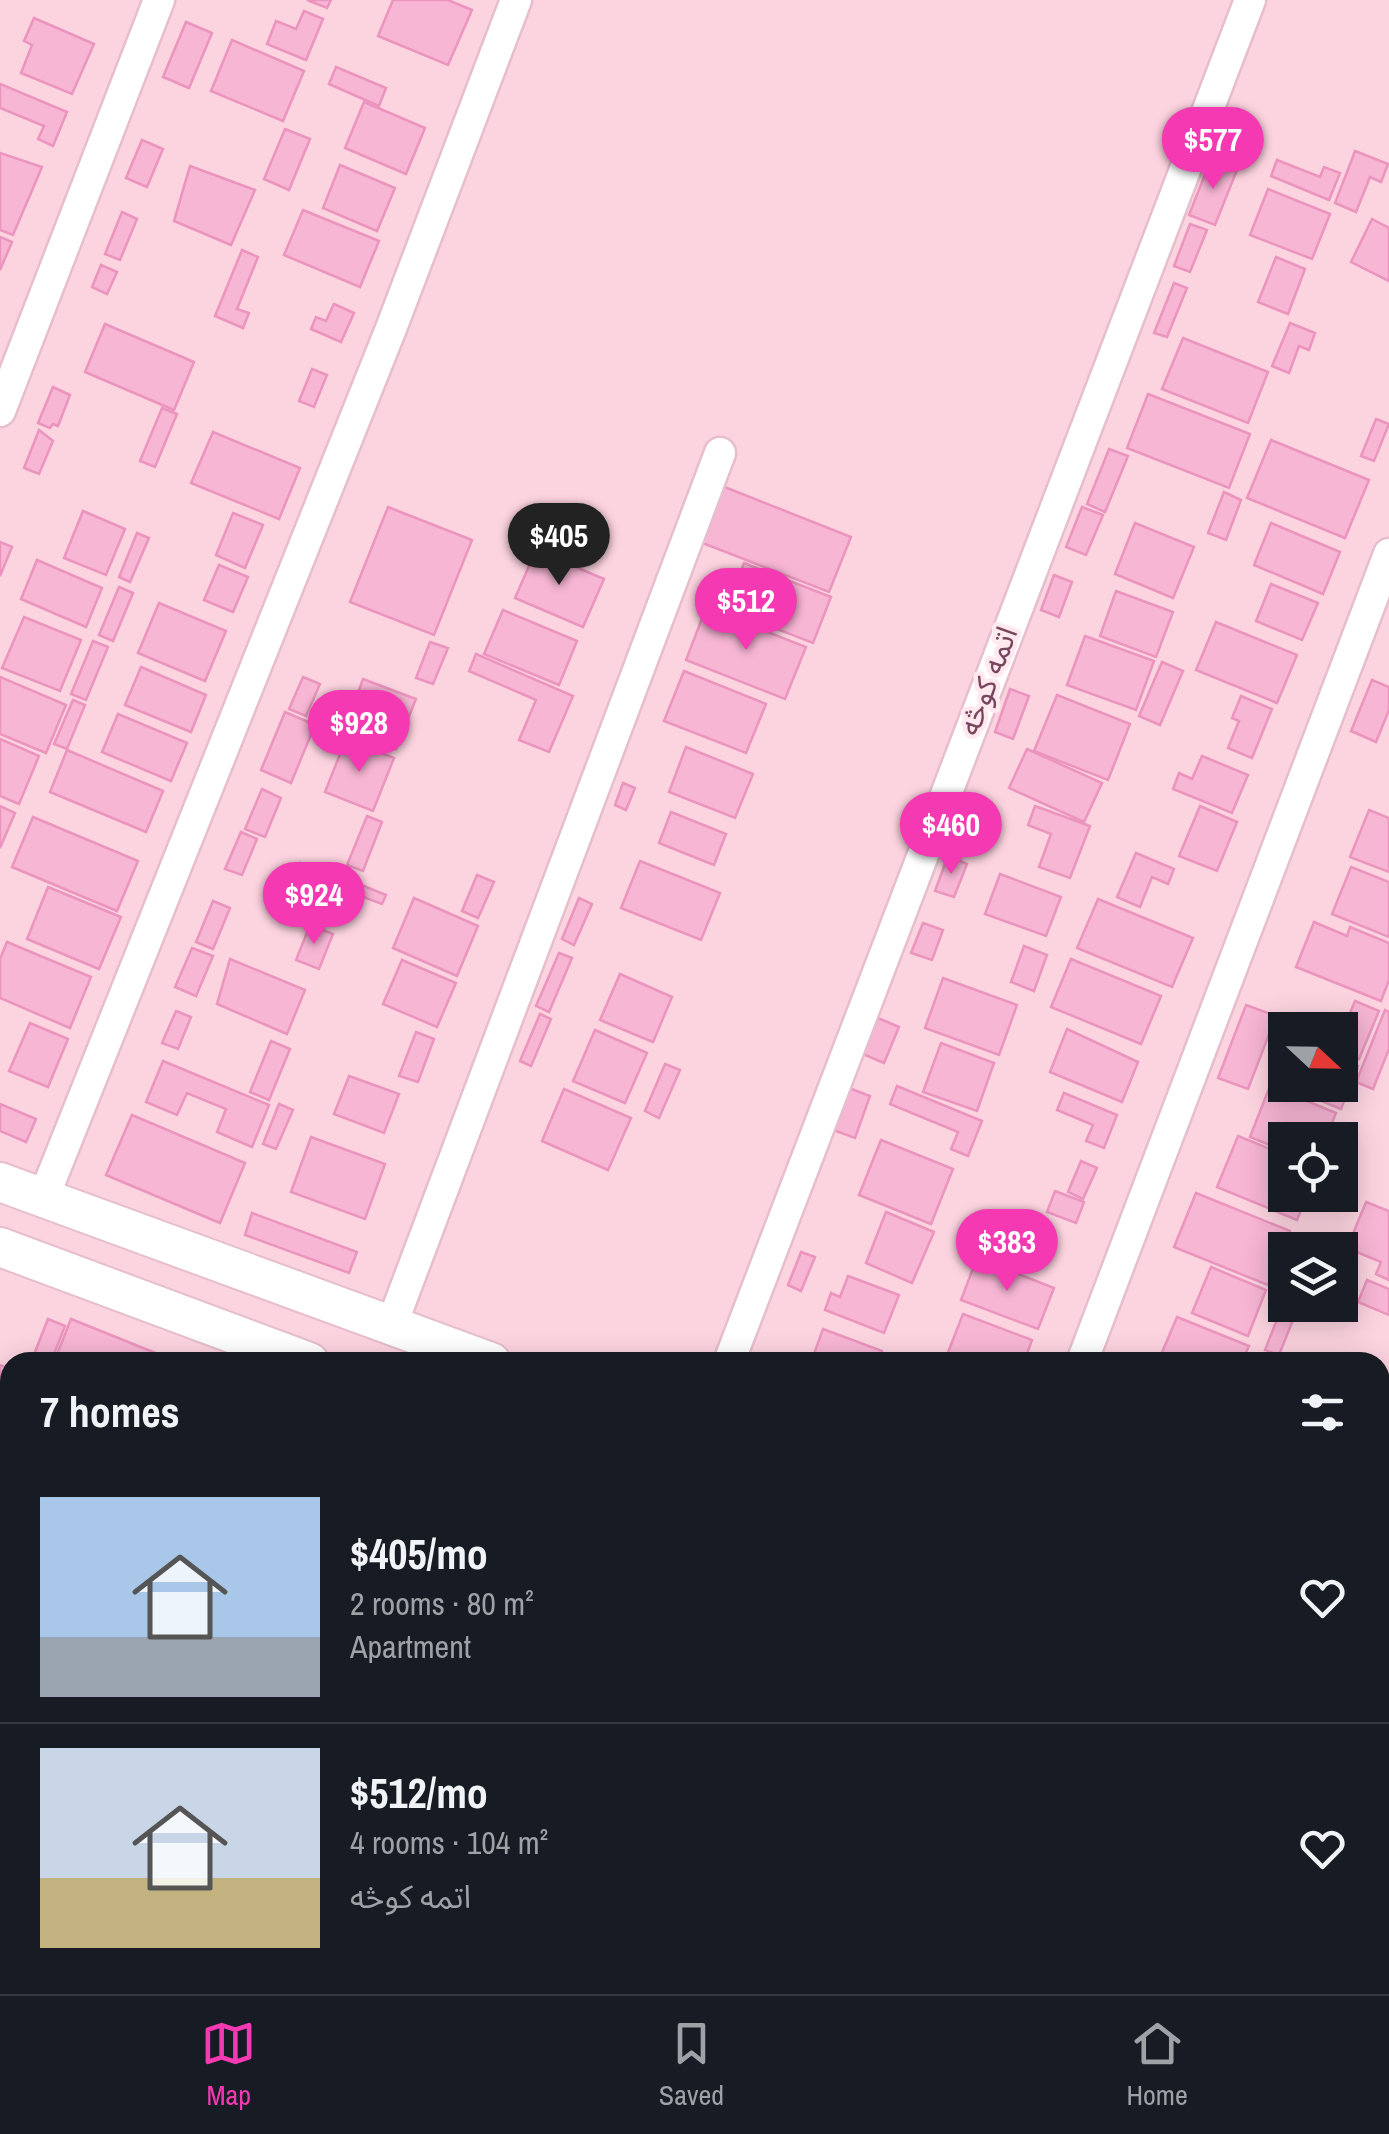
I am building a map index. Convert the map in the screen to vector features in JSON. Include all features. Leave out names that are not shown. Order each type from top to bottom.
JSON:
[{"type":"street","points":[[0,411],[159,0]]},
{"type":"street","points":[[43,1199],[392,326],[516,0]]},
{"type":"street","name":"اتمه کوڅه","points":[[733,1352],[1250,0]]},
{"type":"street","points":[[392,1324],[720,452]]},
{"type":"street","points":[[1086,1352],[1389,554]]},
{"type":"street","points":[[0,1182],[465,1352]]},
{"type":"street","points":[[0,1247],[270,1352]]},
{"type":"shaded area","points":[[0,0],[1389,0],[1389,1352],[0,1352]]},
{"type":"building","points":[[307,0],[331,0],[327,8]]},
{"type":"building","points":[[393,0],[448,0],[472,10],[448,65],[378,36]]},
{"type":"building","points":[[304,11],[323,19],[306,60],[267,44],[276,21],[296,29]]},
{"type":"building","points":[[34,18],[94,44],[72,94],[21,73],[32,45],[24,41]]},
{"type":"building","points":[[186,22],[212,33],[189,88],[163,77]]},
{"type":"building","points":[[232,40],[304,71],[283,121],[211,91]]},
{"type":"building","points":[[336,67],[386,88],[379,106],[329,84]]},
{"type":"building","points":[[0,84],[67,112],[53,146],[38,139],[44,126],[0,108]]},
{"type":"building","points":[[364,102],[425,128],[406,174],[345,148]]},
{"type":"building","points":[[285,129],[310,139],[289,190],[264,179]]},
{"type":"building","points":[[142,140],[163,149],[147,187],[126,178]]},
{"type":"building","points":[[1355,151],[1388,164],[1381,182],[1370,177],[1356,212],[1335,203]]},
{"type":"building","points":[[0,153],[42,167],[13,235],[0,230]]},
{"type":"building","points":[[1211,159],[1237,170],[1215,225],[1189,215]]},
{"type":"building","points":[[1277,160],[1320,177],[1324,167],[1340,173],[1329,200],[1271,176]]},
{"type":"building","points":[[340,165],[395,188],[377,231],[323,208]]},
{"type":"building","points":[[190,166],[255,190],[231,245],[174,221]]},
{"type":"building","points":[[1268,189],[1330,214],[1312,259],[1250,235]]},
{"type":"building","points":[[303,210],[379,241],[360,287],[284,255]]},
{"type":"building","points":[[122,212],[137,219],[120,260],[105,254]]},
{"type":"building","points":[[1372,219],[1389,228],[1389,281],[1351,262]]},
{"type":"building","points":[[1190,224],[1207,230],[1190,272],[1174,266]]},
{"type":"building","points":[[0,237],[12,242],[0,270]]},
{"type":"building","points":[[242,250],[258,257],[237,309],[249,313],[243,328],[215,316]]},
{"type":"building","points":[[1276,257],[1305,269],[1288,314],[1258,302]]},
{"type":"building","points":[[101,265],[117,272],[107,294],[92,287]]},
{"type":"building","points":[[1174,283],[1187,288],[1167,337],[1154,333]]},
{"type":"building","points":[[334,304],[354,313],[341,342],[311,329],[316,317],[326,321]]},
{"type":"building","points":[[1290,323],[1315,333],[1309,350],[1299,346],[1289,373],[1272,366]]},
{"type":"building","points":[[105,324],[194,362],[174,410],[85,372]]},
{"type":"building","points":[[1183,338],[1268,372],[1248,423],[1162,389]]},
{"type":"building","points":[[312,369],[327,375],[314,407],[299,401]]},
{"type":"building","points":[[53,387],[70,395],[58,426],[53,424],[50,428],[38,423]]},
{"type":"building","points":[[1148,394],[1250,434],[1229,488],[1127,448]]},
{"type":"building","points":[[162,408],[177,414],[155,467],[140,461]]},
{"type":"building","points":[[1376,419],[1389,424],[1374,461],[1361,456]]},
{"type":"building","points":[[39,430],[53,441],[39,474],[24,468]]},
{"type":"building","points":[[213,432],[300,468],[279,519],[191,483]]},
{"type":"building","points":[[1271,440],[1369,480],[1345,538],[1247,498]]},
{"type":"building","points":[[1109,449],[1128,456],[1105,512],[1087,504]]},
{"type":"building","points":[[722,486],[851,537],[829,592],[700,542]]},
{"type":"building","points":[[1224,492],[1241,500],[1226,540],[1208,533]]},
{"type":"building","points":[[388,507],[472,540],[434,635],[350,602]]},
{"type":"building","points":[[1082,507],[1103,515],[1086,555],[1066,547]]},
{"type":"building","points":[[83,511],[125,529],[106,575],[64,558]]},
{"type":"building","points":[[233,513],[263,525],[245,568],[216,555]]},
{"type":"building","points":[[1135,523],[1194,547],[1173,598],[1115,574]]},
{"type":"building","points":[[1271,523],[1340,552],[1323,594],[1254,565]]},
{"type":"building","points":[[137,533],[149,538],[130,582],[119,577]]},
{"type":"building","points":[[0,542],[12,547],[0,576]]},
{"type":"building","points":[[536,550],[604,579],[583,627],[515,598]]},
{"type":"building","points":[[37,560],[102,588],[86,627],[21,599]]},
{"type":"building","points":[[744,563],[831,597],[813,643],[726,609]]},
{"type":"building","points":[[219,565],[248,577],[233,612],[204,600]]},
{"type":"building","points":[[1054,575],[1072,582],[1059,617],[1041,610]]},
{"type":"building","points":[[1271,584],[1318,603],[1302,640],[1256,621]]},
{"type":"building","points":[[119,587],[133,593],[113,641],[99,635]]},
{"type":"building","points":[[1116,591],[1173,612],[1156,657],[1100,636]]},
{"type":"building","points":[[159,603],[226,631],[205,681],[138,653]]},
{"type":"building","points":[[706,608],[806,647],[785,699],[686,660]]},
{"type":"building","points":[[503,610],[577,641],[559,685],[484,654]]},
{"type":"building","points":[[24,617],[81,640],[60,691],[2,668]]},
{"type":"building","points":[[1216,622],[1297,655],[1277,703],[1196,670]]},
{"type":"building","points":[[1085,636],[1154,661],[1136,710],[1067,685]]},
{"type":"building","points":[[93,641],[108,647],[86,700],[71,694]]},
{"type":"building","points":[[430,642],[448,648],[433,684],[416,678]]},
{"type":"building","points":[[476,654],[573,696],[549,752],[519,740],[536,700],[469,671]]},
{"type":"building","points":[[1162,662],[1183,671],[1160,725],[1139,716]]},
{"type":"building","points":[[141,667],[206,695],[191,732],[125,705]]},
{"type":"building","points":[[684,671],[766,704],[746,753],[664,721]]},
{"type":"building","points":[[0,677],[66,705],[46,753],[0,734]]},
{"type":"building","points":[[303,677],[320,684],[306,716],[289,709]]},
{"type":"building","points":[[363,679],[416,699],[396,749],[344,729]]},
{"type":"building","points":[[1372,680],[1389,687],[1389,710],[1376,742],[1351,731]]},
{"type":"building","points":[[1010,689],[1029,696],[1013,739],[995,732]]},
{"type":"building","points":[[1057,695],[1130,724],[1108,780],[1034,751]]},
{"type":"building","points":[[1241,696],[1272,709],[1252,758],[1228,748],[1239,721],[1232,718]]},
{"type":"building","points":[[73,700],[85,705],[67,749],[54,744]]},
{"type":"building","points":[[285,712],[315,725],[291,783],[261,770]]},
{"type":"building","points":[[118,714],[187,743],[171,781],[102,752]]},
{"type":"building","points":[[0,739],[39,756],[19,804],[0,796]]},
{"type":"building","points":[[346,739],[394,758],[373,811],[325,792]]},
{"type":"building","points":[[686,747],[753,774],[735,818],[669,792]]},
{"type":"building","points":[[1027,749],[1102,783],[1084,822],[1009,788]]},
{"type":"building","points":[[67,750],[163,791],[146,832],[50,792]]},
{"type":"building","points":[[1202,756],[1248,775],[1232,813],[1173,789],[1179,773],[1192,779]]},
{"type":"building","points":[[623,783],[635,788],[626,810],[615,805]]},
{"type":"building","points":[[262,789],[281,798],[265,837],[245,829]]},
{"type":"building","points":[[0,806],[15,813],[0,848]]},
{"type":"building","points":[[1035,806],[1090,826],[1070,878],[1039,867],[1051,834],[1028,825]]},
{"type":"building","points":[[1200,806],[1237,822],[1217,871],[1179,856]]},
{"type":"building","points":[[1369,810],[1389,818],[1389,872],[1350,857]]},
{"type":"building","points":[[671,812],[726,834],[714,865],[659,843]]},
{"type":"building","points":[[367,816],[382,822],[363,871],[347,865]]},
{"type":"building","points":[[33,817],[138,861],[117,911],[12,867]]},
{"type":"building","points":[[241,832],[257,839],[242,875],[225,869]]},
{"type":"building","points":[[1136,853],[1174,869],[1168,884],[1152,877],[1140,907],[1117,897]]},
{"type":"building","points":[[948,856],[967,864],[954,897],[935,891]]},
{"type":"building","points":[[640,861],[720,893],[701,940],[621,908]]},
{"type":"building","points":[[300,863],[347,882],[330,924],[283,905]]},
{"type":"building","points":[[1351,867],[1389,882],[1389,937],[1332,914]]},
{"type":"building","points":[[1000,874],[1061,897],[1046,936],[985,914]]},
{"type":"building","points":[[477,875],[494,882],[478,918],[462,911]]},
{"type":"building","points":[[359,884],[386,895],[382,904],[355,894]]},
{"type":"building","points":[[48,887],[121,917],[99,969],[27,939]]},
{"type":"building","points":[[414,898],[478,926],[457,976],[393,948]]},
{"type":"building","points":[[579,898],[592,904],[574,945],[562,939]]},
{"type":"building","points":[[1098,899],[1193,938],[1172,987],[1077,948]]},
{"type":"building","points":[[213,901],[230,908],[213,949],[196,942]]},
{"type":"building","points":[[1314,922],[1347,936],[1350,927],[1389,943],[1389,980],[1381,1001],[1296,967]]},
{"type":"building","points":[[923,923],[943,930],[932,960],[911,953]]},
{"type":"building","points":[[310,925],[333,934],[319,969],[296,960]]},
{"type":"building","points":[[7,942],[91,977],[70,1028],[0,998],[0,959]]},
{"type":"building","points":[[1024,946],[1047,955],[1034,991],[1011,982]]},
{"type":"building","points":[[192,948],[213,956],[196,996],[175,987]]},
{"type":"building","points":[[559,953],[572,958],[549,1012],[536,1006]]},
{"type":"building","points":[[230,959],[305,990],[287,1034],[217,1004]]},
{"type":"building","points":[[1071,959],[1161,996],[1141,1044],[1051,1007]]},
{"type":"building","points":[[402,960],[456,983],[437,1027],[383,1004]]},
{"type":"building","points":[[620,974],[672,997],[653,1042],[600,1020]]},
{"type":"building","points":[[943,978],[1017,1005],[999,1055],[925,1028]]},
{"type":"building","points":[[1355,1001],[1379,1011],[1359,1059],[1358,1012],[1350,1012]]},
{"type":"building","points":[[1246,1005],[1268,1013],[1268,1037],[1248,1089],[1218,1078]]},
{"type":"building","points":[[1385,1010],[1389,1012],[1389,1049],[1373,1089],[1358,1083]]},
{"type":"building","points":[[176,1011],[191,1017],[178,1049],[162,1043]]},
{"type":"building","points":[[540,1014],[551,1019],[531,1066],[520,1061]]},
{"type":"building","points":[[878,1018],[899,1027],[884,1063],[863,1054]]},
{"type":"building","points":[[30,1023],[68,1039],[48,1087],[9,1071]]},
{"type":"building","points":[[1067,1029],[1138,1062],[1122,1102],[1050,1072]]},
{"type":"building","points":[[595,1030],[647,1053],[625,1103],[573,1081]]},
{"type":"building","points":[[416,1032],[434,1039],[418,1082],[399,1076]]},
{"type":"building","points":[[271,1041],[290,1049],[269,1100],[250,1092]]},
{"type":"building","points":[[941,1043],[994,1063],[977,1111],[923,1092]]},
{"type":"building","points":[[163,1061],[269,1105],[252,1147],[217,1132],[226,1109],[187,1093],[177,1115],[146,1102]]},
{"type":"building","points":[[665,1064],[680,1070],[659,1118],[645,1111]]},
{"type":"building","points":[[349,1076],[399,1094],[384,1133],[334,1114]]},
{"type":"building","points":[[897,1086],[982,1121],[968,1156],[951,1149],[958,1132],[890,1104]]},
{"type":"building","points":[[849,1088],[870,1096],[855,1138],[833,1130]]},
{"type":"building","points":[[564,1089],[631,1118],[608,1170],[542,1141]]},
{"type":"building","points":[[1268,1091],[1268,1102],[1309,1102],[1336,1113],[1332,1122],[1268,1122],[1268,1144],[1250,1137]]},
{"type":"building","points":[[1064,1093],[1117,1115],[1104,1148],[1086,1141],[1093,1125],[1057,1110]]},
{"type":"building","points":[[1324,1102],[1344,1102],[1341,1109]]},
{"type":"building","points":[[0,1104],[36,1119],[26,1142],[0,1131]]},
{"type":"building","points":[[279,1104],[293,1110],[276,1149],[263,1144]]},
{"type":"building","points":[[132,1115],[245,1163],[220,1223],[106,1175]]},
{"type":"building","points":[[1238,1136],[1268,1148],[1268,1208],[1217,1187]]},
{"type":"building","points":[[311,1137],[385,1164],[365,1219],[291,1192]]},
{"type":"building","points":[[881,1140],[953,1169],[931,1224],[859,1195]]},
{"type":"building","points":[[1081,1161],[1097,1168],[1083,1199],[1068,1192]]},
{"type":"building","points":[[1055,1191],[1084,1202],[1076,1223],[1047,1212]]},
{"type":"building","points":[[1196,1193],[1290,1231],[1268,1232],[1268,1285],[1174,1247]]},
{"type":"building","points":[[1366,1202],[1389,1211],[1389,1280],[1376,1274],[1381,1262],[1358,1253],[1358,1232],[1354,1232]]},
{"type":"building","points":[[886,1212],[934,1232],[912,1283],[866,1263]]},
{"type":"building","points":[[1278,1212],[1300,1212],[1297,1220]]},
{"type":"building","points":[[252,1213],[357,1252],[349,1273],[245,1235]]},
{"type":"building","points":[[801,1252],[815,1257],[801,1291],[788,1285]]},
{"type":"building","points":[[977,1258],[1054,1288],[1038,1329],[961,1300]]},
{"type":"building","points":[[1211,1267],[1266,1290],[1248,1336],[1192,1313]]},
{"type":"building","points":[[848,1276],[899,1295],[884,1333],[825,1310],[831,1293],[840,1297]]},
{"type":"building","points":[[1367,1280],[1389,1289],[1389,1315],[1358,1302]]},
{"type":"building","points":[[963,1314],[1032,1340],[1028,1352],[948,1352]]},
{"type":"building","points":[[1177,1317],[1249,1346],[1246,1352],[1162,1352]]},
{"type":"building","points":[[48,1319],[65,1326],[55,1352],[35,1352]]},
{"type":"building","points":[[71,1319],[153,1352],[58,1352]]},
{"type":"building","points":[[1276,1322],[1292,1322],[1280,1352],[1265,1350]]},
{"type":"building","points":[[823,1329],[882,1351],[882,1352],[815,1352]]}]
